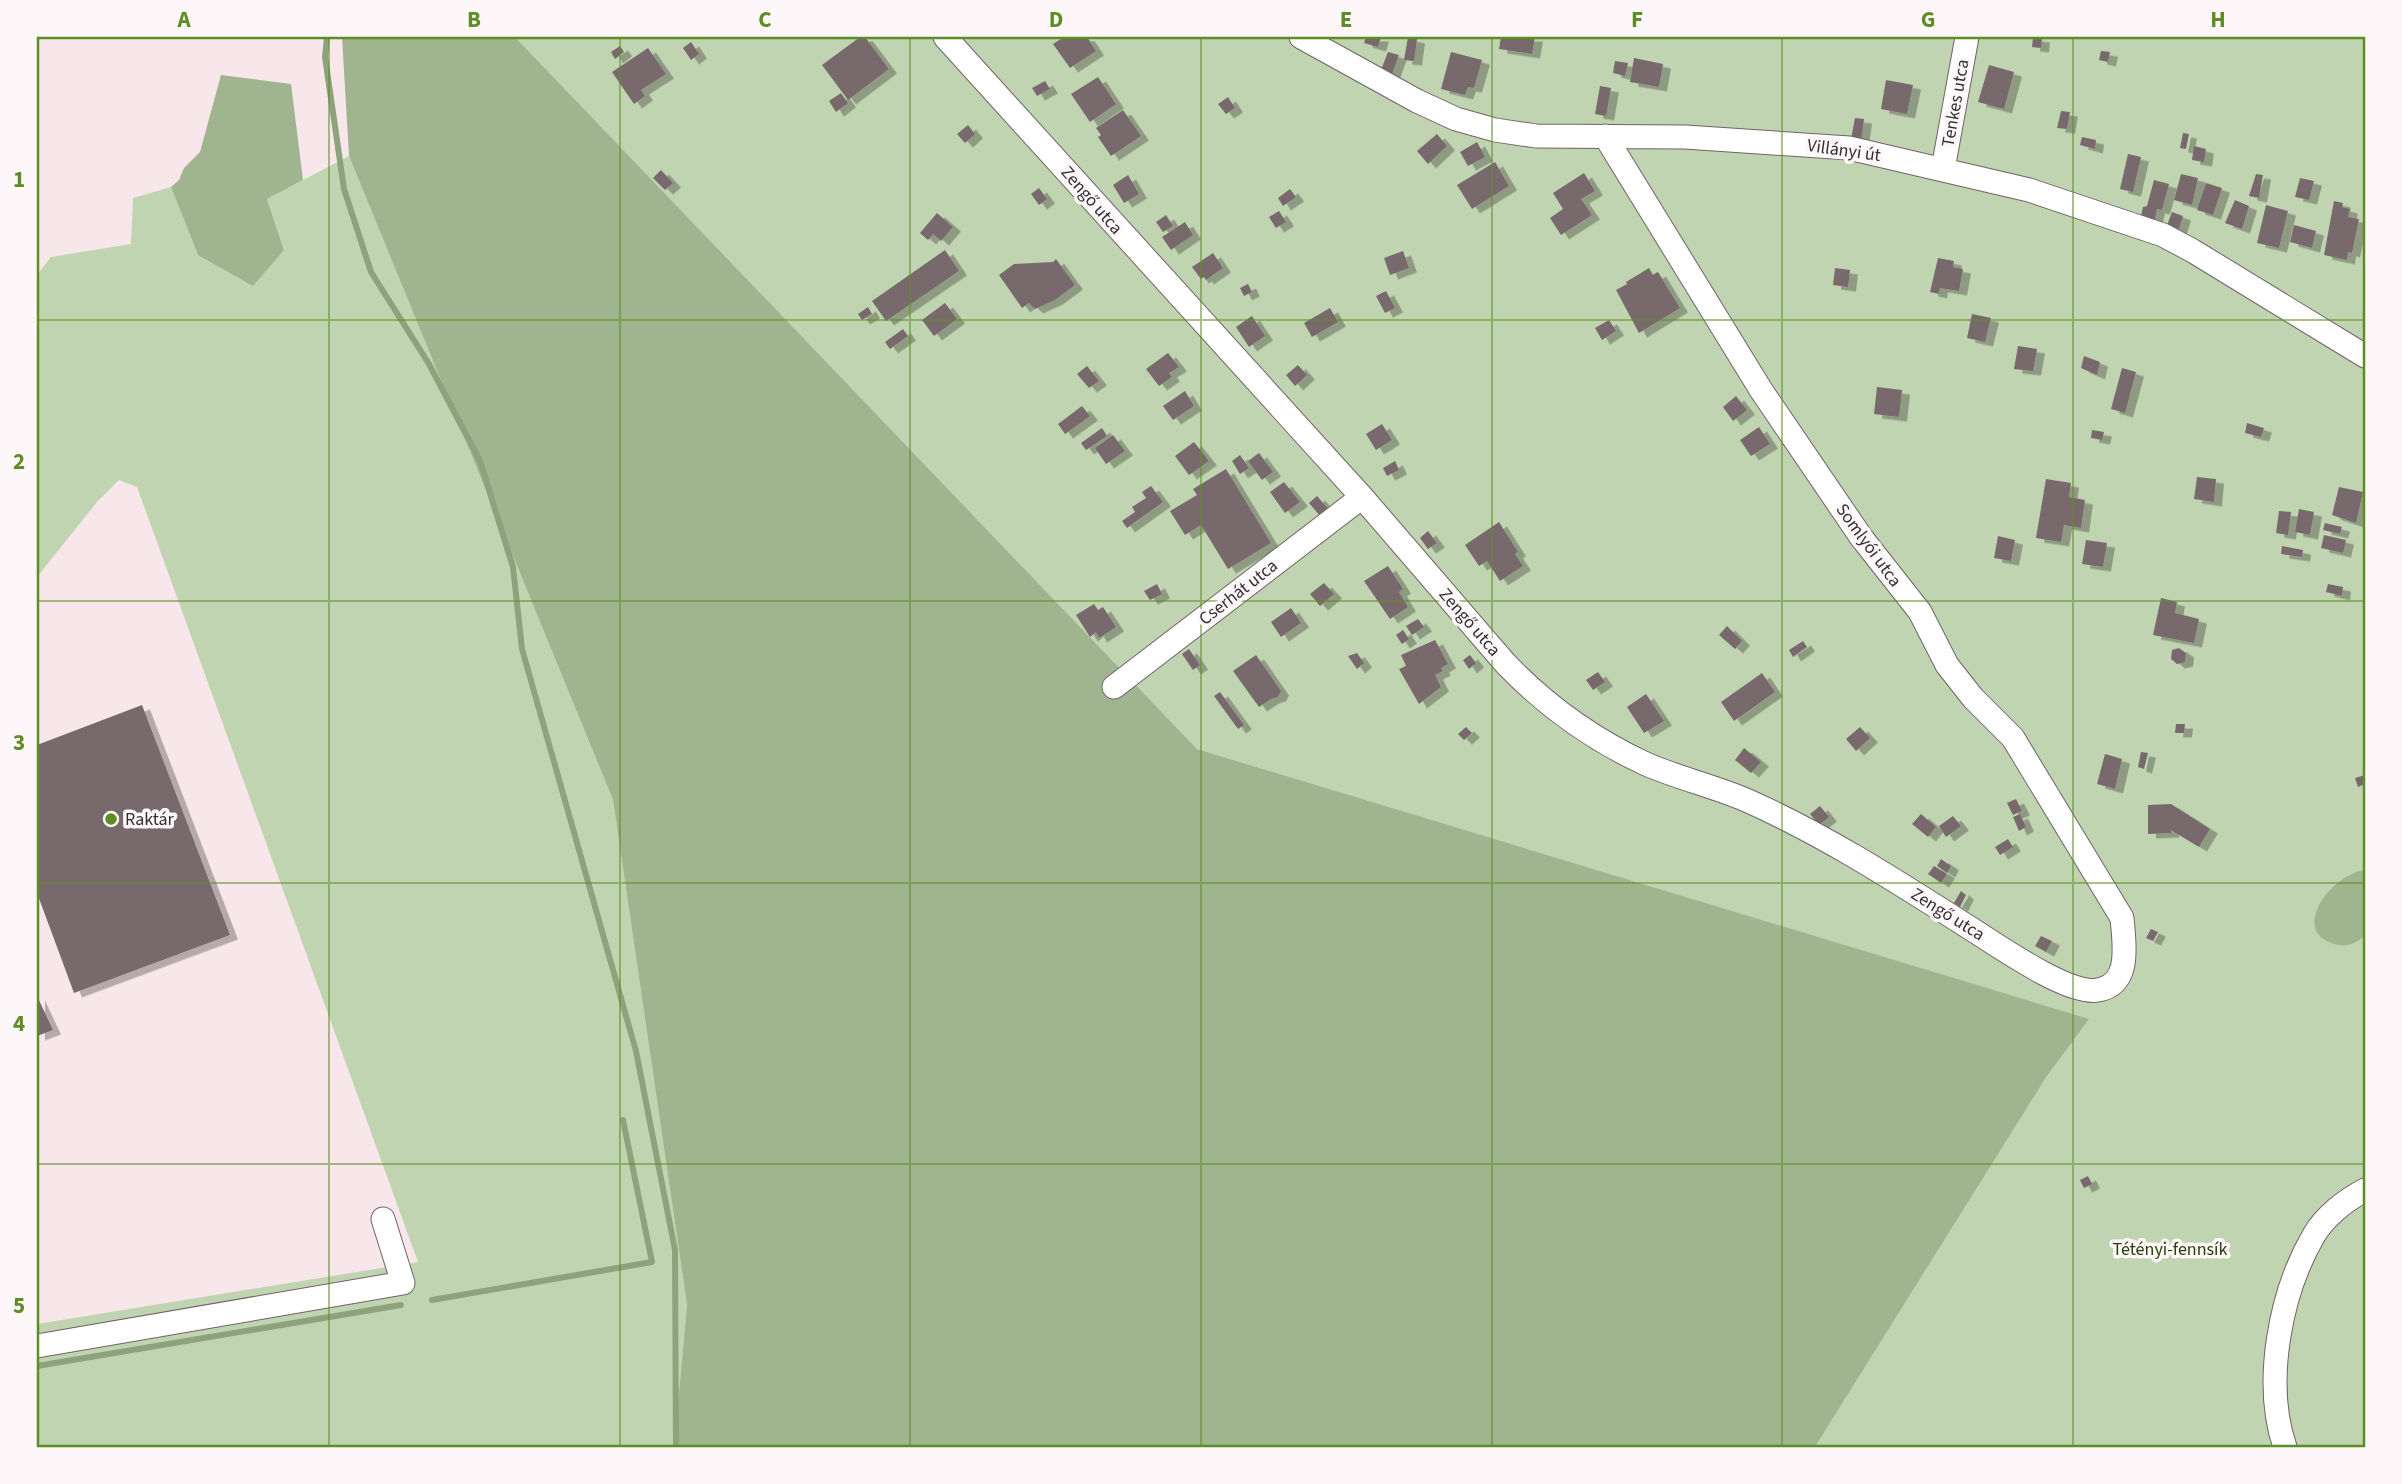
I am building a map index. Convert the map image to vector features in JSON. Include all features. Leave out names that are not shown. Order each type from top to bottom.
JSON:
[{"type":"street","name":"Zengő utca","points":[[945,37],[1362,497],[1530,689],[1565,718],[1591,735],[1647,764],[1744,800],[1787,820],[1934,905],[2031,967],[2075,987],[2097,990],[2111,985],[2123,969],[2125,953]]},
{"type":"street","name":"Villányi út","points":[[1301,37],[1417,102],[1477,126],[1536,136],[1685,137],[1849,148],[2029,190],[2162,235],[2365,356]]},
{"type":"street","name":"Tenkes utca","points":[[1943,169],[1967,37]]},
{"type":"street","name":"Somlyói utca","points":[[1605,135],[1722,329],[1861,537],[1920,612],[1947,665],[1973,698],[2012,738],[2122,918],[2125,953]]},
{"type":"street","name":"Cserhát utca","points":[[1114,687],[1362,497]]},
{"type":"street","points":[[2285,1447],[2275,1398],[2277,1341],[2292,1283],[2314,1234],[2344,1202],[2365,1189]]},
{"type":"street","points":[[37,1346],[403,1283],[383,1219]]},
{"type":"green space","points":[[342,37],[515,37],[1197,749],[2089,1019],[2047,1076],[1815,1447],[674,1447],[687,1305],[613,800],[349,156]]},
{"type":"green space","name":"Tétényi-fennsík","points":[[515,37],[2365,37],[2365,1447],[1815,1447],[2047,1076],[2088,1019],[1197,749]]},
{"type":"green space","points":[[221,75],[291,84],[303,180],[267,199],[284,250],[253,286],[198,255],[171,187],[179,180],[184,168],[200,152]]},
{"type":"green space","points":[[349,156],[613,800],[687,1305],[674,1447],[37,1447],[37,1324],[418,1262],[137,487],[119,480],[97,502],[37,577],[37,275],[51,257],[131,244],[133,198],[171,187],[198,255],[284,250],[267,199]]},
{"type":"green space","points":[[2365,870],[2365,936],[2346,945],[2329,942],[2320,936],[2315,927],[2318,908],[2338,883],[2347,876]]},
{"type":"building","points":[[860,37],[865,37],[889,69],[848,100],[822,65]]},
{"type":"building","points":[[1064,37],[1087,37],[1096,51],[1070,68],[1053,44]]},
{"type":"building","points":[[1366,37],[1381,37],[1378,47],[1364,43]]},
{"type":"building","points":[[1408,37],[1417,39],[1414,61],[1404,60]]},
{"type":"building","points":[[1501,37],[1535,37],[1532,54],[1499,49]]},
{"type":"building","points":[[2033,37],[2042,38],[2041,48],[2032,47]]},
{"type":"building","points":[[691,42],[699,54],[691,60],[683,48]]},
{"type":"building","points":[[620,46],[624,52],[615,59],[611,52]]},
{"type":"building","points":[[648,48],[666,74],[641,90],[645,96],[634,104],[612,72]]},
{"type":"building","points":[[2101,51],[2110,52],[2108,62],[2099,60]]},
{"type":"building","points":[[1388,52],[1399,55],[1392,74],[1381,70]]},
{"type":"building","points":[[1451,52],[1482,60],[1474,88],[1468,87],[1465,95],[1441,89]]},
{"type":"building","points":[[1634,58],[1663,64],[1659,87],[1630,82]]},
{"type":"building","points":[[1615,61],[1628,63],[1625,76],[1613,73]]},
{"type":"building","points":[[1989,65],[2014,72],[2004,109],[1978,102]]},
{"type":"building","points":[[1098,77],[1116,104],[1090,122],[1071,94]]},
{"type":"building","points":[[1886,80],[1913,85],[1907,114],[1881,109]]},
{"type":"building","points":[[1045,81],[1050,89],[1037,96],[1032,88]]},
{"type":"building","points":[[1600,86],[1611,88],[1606,116],[1595,114]]},
{"type":"building","points":[[841,93],[848,103],[836,112],[829,101]]},
{"type":"building","points":[[1228,97],[1235,108],[1226,114],[1218,104]]},
{"type":"building","points":[[1123,110],[1141,136],[1111,156],[1098,137],[1101,135],[1096,128]]},
{"type":"building","points":[[2061,111],[2070,112],[2067,129],[2057,128]]},
{"type":"building","points":[[1855,118],[1864,119],[1861,141],[1851,139]]},
{"type":"building","points":[[968,125],[975,134],[965,143],[957,134]]},
{"type":"building","points":[[2183,133],[2189,134],[2186,149],[2180,148]]},
{"type":"building","points":[[1437,134],[1447,146],[1428,164],[1417,151]]},
{"type":"building","points":[[2082,137],[2096,140],[2095,149],[2080,145]]},
{"type":"building","points":[[1477,142],[1485,157],[1468,166],[1460,152]]},
{"type":"building","points":[[2194,146],[2206,149],[2204,162],[2192,160]]},
{"type":"building","points":[[2128,154],[2141,157],[2133,192],[2120,189]]},
{"type":"building","points":[[1495,162],[1509,186],[1472,209],[1457,185]]},
{"type":"building","points":[[661,170],[673,183],[665,190],[653,178]]},
{"type":"building","points":[[1584,173],[1595,191],[1581,199],[1592,215],[1561,235],[1550,218],[1563,209],[1553,193]]},
{"type":"building","points":[[2181,174],[2198,178],[2192,205],[2174,200]]},
{"type":"building","points":[[2256,174],[2263,175],[2259,198],[2249,196]]},
{"type":"building","points":[[1128,175],[1139,194],[1124,203],[1113,185]]},
{"type":"building","points":[[2300,178],[2314,181],[2309,200],[2295,197]]},
{"type":"building","points":[[2154,180],[2169,184],[2162,210],[2157,209],[2154,223],[2140,220]]},
{"type":"building","points":[[2206,183],[2222,188],[2213,215],[2197,210]]},
{"type":"building","points":[[1039,188],[1047,199],[1039,205],[1031,194]]},
{"type":"building","points":[[1290,189],[1296,197],[1283,206],[1278,198]]},
{"type":"building","points":[[2235,200],[2249,206],[2242,229],[2225,223]]},
{"type":"building","points":[[2334,201],[2343,203],[2342,207],[2350,209],[2348,217],[2359,219],[2352,253],[2348,252],[2347,260],[2324,255]]},
{"type":"building","points":[[2266,205],[2288,211],[2279,248],[2257,243]]},
{"type":"building","points":[[1279,211],[1286,222],[1276,228],[1269,217]]},
{"type":"building","points":[[2172,212],[2183,216],[2178,232],[2166,228]]},
{"type":"building","points":[[937,213],[953,227],[941,241],[933,234],[928,240],[920,233]]},
{"type":"building","points":[[1166,215],[1173,226],[1163,232],[1156,222]]},
{"type":"building","points":[[1185,222],[1193,235],[1171,250],[1162,237]]},
{"type":"building","points":[[2294,225],[2316,231],[2312,248],[2290,242]]},
{"type":"building","points":[[945,250],[959,271],[886,321],[872,301]]},
{"type":"building","points":[[1403,251],[1409,268],[1390,275],[1384,258]]},
{"type":"building","points":[[1213,253],[1223,268],[1206,280],[1204,277],[1201,279],[1192,267]]},
{"type":"building","points":[[1938,258],[1954,261],[1953,267],[1963,269],[1959,291],[1940,288],[1939,294],[1930,292]]},
{"type":"building","points":[[1056,259],[1075,285],[1055,300],[1035,309],[1029,303],[1022,308],[999,275],[1014,264],[1053,262]]},
{"type":"building","points":[[1649,268],[1653,275],[1658,272],[1680,308],[1639,333],[1616,290]]},
{"type":"building","points":[[1835,268],[1850,270],[1848,287],[1833,285]]},
{"type":"building","points":[[1248,284],[1252,292],[1244,296],[1240,288]]},
{"type":"building","points":[[1386,291],[1395,308],[1385,313],[1376,296]]},
{"type":"building","points":[[945,303],[957,319],[934,336],[922,320]]},
{"type":"building","points":[[868,307],[872,314],[862,320],[858,314]]},
{"type":"building","points":[[1330,308],[1338,322],[1312,337],[1304,323]]},
{"type":"building","points":[[1972,314],[1991,318],[1985,342],[1967,338]]},
{"type":"building","points":[[1252,316],[1265,336],[1249,347],[1236,327]]},
{"type":"building","points":[[1609,320],[1616,331],[1602,340],[1595,328]]},
{"type":"building","points":[[903,329],[908,336],[890,349],[885,342]]},
{"type":"building","points":[[2018,346],[2037,349],[2033,371],[2014,369]]},
{"type":"building","points":[[1168,353],[1179,367],[1169,373],[1172,377],[1159,386],[1146,369]]},
{"type":"building","points":[[2084,356],[2100,362],[2097,375],[2081,368]]},
{"type":"building","points":[[1298,365],[1307,375],[1295,386],[1286,375]]},
{"type":"building","points":[[1087,366],[1099,381],[1089,388],[1077,374]]},
{"type":"building","points":[[2122,368],[2136,372],[2125,413],[2111,409]]},
{"type":"building","points":[[1877,387],[1902,390],[1899,417],[1874,414]]},
{"type":"building","points":[[1185,391],[1194,406],[1173,420],[1163,406]]},
{"type":"building","points":[[1736,396],[1747,410],[1733,421],[1723,407]]},
{"type":"building","points":[[1082,406],[1090,416],[1065,434],[1058,424]]},
{"type":"building","points":[[2247,423],[2264,428],[2261,437],[2245,433]]},
{"type":"building","points":[[1382,424],[1392,440],[1376,450],[1366,434]]},
{"type":"building","points":[[1759,427],[1770,444],[1751,456],[1740,440]]},
{"type":"building","points":[[1102,428],[1107,436],[1086,450],[1081,443]]},
{"type":"building","points":[[2092,430],[2104,432],[2102,440],[2091,438]]},
{"type":"building","points":[[1113,435],[1125,451],[1106,464],[1095,448]]},
{"type":"building","points":[[1194,442],[1209,461],[1189,475],[1175,456]]},
{"type":"building","points":[[1259,453],[1273,472],[1262,480],[1248,461]]},
{"type":"building","points":[[1240,455],[1249,468],[1240,474],[1232,461]]},
{"type":"building","points":[[1395,461],[1399,470],[1387,476],[1383,468]]},
{"type":"building","points":[[1226,469],[1271,543],[1228,569],[1201,525],[1185,535],[1170,511],[1197,495],[1193,489]]},
{"type":"building","points":[[2197,477],[2216,479],[2214,502],[2194,499]]},
{"type":"building","points":[[2046,479],[2071,483],[2069,497],[2085,500],[2081,528],[2064,525],[2061,542],[2036,538]]},
{"type":"building","points":[[1284,482],[1300,502],[1285,513],[1270,492]]},
{"type":"building","points":[[1151,486],[1163,502],[1127,528],[1122,521],[1135,512],[1132,507],[1146,498],[1142,492]]},
{"type":"building","points":[[2339,487],[2363,492],[2356,523],[2332,515]]},
{"type":"building","points":[[1317,496],[1329,510],[1321,517],[1309,503]]},
{"type":"building","points":[[2299,509],[2314,512],[2310,535],[2295,532]]},
{"type":"building","points":[[2279,511],[2291,512],[2288,535],[2276,533]]},
{"type":"building","points":[[1499,522],[1518,552],[1515,554],[1523,566],[1500,581],[1487,561],[1479,566],[1465,545]]},
{"type":"building","points":[[2325,523],[2342,527],[2340,534],[2323,530]]},
{"type":"building","points":[[1428,531],[1437,543],[1428,549],[1420,538]]},
{"type":"building","points":[[2324,535],[2346,540],[2343,553],[2321,548]]},
{"type":"building","points":[[1998,536],[2015,540],[2011,561],[1994,558]]},
{"type":"building","points":[[2086,540],[2107,543],[2103,567],[2082,564]]},
{"type":"building","points":[[2282,546],[2303,550],[2302,557],[2281,554]]},
{"type":"building","points":[[1388,566],[1403,589],[1399,592],[1408,607],[1390,619],[1364,581]]},
{"type":"building","points":[[1324,583],[1334,594],[1320,606],[1310,594]]},
{"type":"building","points":[[1157,584],[1162,594],[1150,600],[1144,591]]},
{"type":"building","points":[[2328,584],[2343,587],[2342,596],[2326,592]]},
{"type":"building","points":[[2161,598],[2177,602],[2175,613],[2199,619],[2194,643],[2153,635]]},
{"type":"building","points":[[1094,604],[1098,610],[1103,607],[1116,627],[1099,638],[1096,632],[1090,637],[1076,615]]},
{"type":"building","points":[[1291,608],[1301,623],[1281,637],[1271,622]]},
{"type":"building","points":[[1418,619],[1424,627],[1412,635],[1406,626]]},
{"type":"building","points":[[1727,626],[1742,641],[1735,649],[1719,635]]},
{"type":"building","points":[[1403,630],[1409,639],[1402,644],[1396,635]]},
{"type":"building","points":[[1435,640],[1448,664],[1441,668],[1443,671],[1435,675],[1441,687],[1419,704],[1399,669],[1406,666],[1401,655]]},
{"type":"building","points":[[1803,641],[1807,647],[1793,657],[1789,650]]},
{"type":"building","points":[[2179,648],[2186,653],[2185,662],[2177,664],[2171,659],[2172,650]]},
{"type":"building","points":[[1189,649],[1200,665],[1193,670],[1182,654]]},
{"type":"building","points":[[1357,653],[1364,663],[1357,669],[1348,656]]},
{"type":"building","points":[[1256,655],[1281,691],[1278,697],[1259,707],[1233,671]]},
{"type":"building","points":[[1470,655],[1476,663],[1469,669],[1463,660]]},
{"type":"building","points":[[1598,672],[1605,682],[1593,690],[1586,680]]},
{"type":"building","points":[[1762,673],[1775,692],[1734,721],[1721,702]]},
{"type":"building","points":[[1220,692],[1244,725],[1238,729],[1214,696]]},
{"type":"building","points":[[1646,694],[1664,721],[1644,733],[1627,707]]},
{"type":"building","name":"Raktár","points":[[142,705],[230,935],[74,993],[37,893],[37,745]]},
{"type":"building","points":[[2176,724],[2185,724],[2184,733],[2175,733]]},
{"type":"building","points":[[1466,727],[1472,733],[1464,740],[1458,734]]},
{"type":"building","points":[[1860,727],[1870,738],[1856,751],[1846,739]]},
{"type":"building","points":[[1744,748],[1761,762],[1751,773],[1735,760]]},
{"type":"building","points":[[2141,752],[2148,753],[2144,769],[2138,767]]},
{"type":"building","points":[[2105,754],[2122,759],[2115,789],[2097,784]]},
{"type":"building","points":[[2365,775],[2365,784],[2358,787],[2355,778]]},
{"type":"building","points":[[2016,799],[2022,811],[2013,815],[2007,803]]},
{"type":"building","points":[[2171,804],[2210,829],[2199,847],[2171,830],[2171,833],[2148,834],[2148,805]]},
{"type":"building","points":[[1820,806],[1829,817],[1819,825],[1810,814]]},
{"type":"building","points":[[1921,814],[1936,827],[1928,837],[1912,824]]},
{"type":"building","points":[[2020,814],[2026,827],[2019,831],[2013,817]]},
{"type":"building","points":[[1953,816],[1961,826],[1946,837],[1939,826]]},
{"type":"building","points":[[2008,839],[2013,847],[2000,855],[1995,847]]},
{"type":"building","points":[[1941,859],[1951,866],[1947,873],[1937,866]]},
{"type":"building","points":[[1934,866],[1947,874],[1941,883],[1928,874]]},
{"type":"building","points":[[1961,891],[1966,895],[1960,907],[1954,903]]},
{"type":"building","points":[[2151,929],[2158,932],[2153,941],[2146,938]]},
{"type":"building","points":[[2041,936],[2052,941],[2046,952],[2035,946]]},
{"type":"building","points":[[37,996],[53,1030],[37,1036]]},
{"type":"building","points":[[2088,1176],[2092,1184],[2084,1188],[2080,1180]]},
{"type":"waterway","points":[[327,37],[325,57],[344,189],[371,272],[429,364],[480,461],[513,567],[522,649],[636,1051],[675,1250],[676,1447]]},
{"type":"waterway","points":[[432,1300],[652,1262],[623,1120]]},
{"type":"waterway","points":[[37,1366],[401,1305]]},
{"type":"place","name":"Raktár","points":[[111,819]]}]
